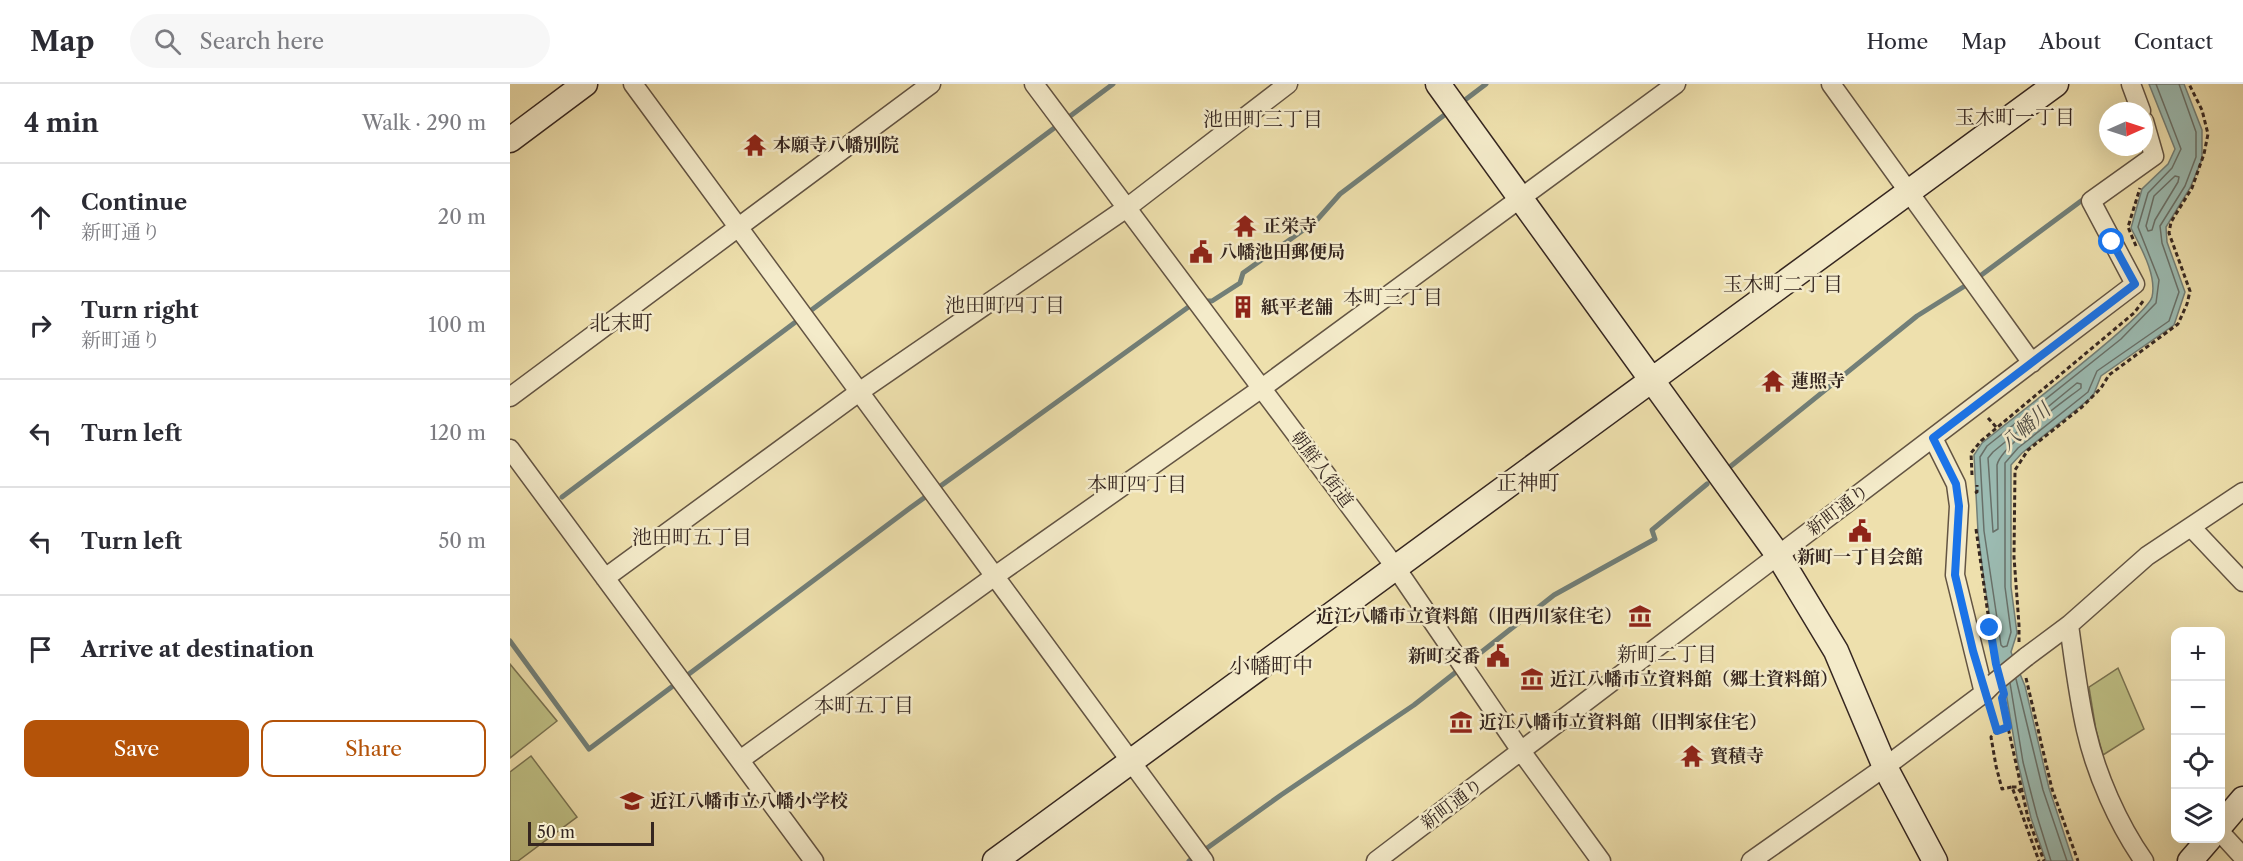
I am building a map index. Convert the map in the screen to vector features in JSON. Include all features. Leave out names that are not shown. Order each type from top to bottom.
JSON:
[{"type":"street","points":[[510,140],[585,84]]},
{"type":"street","points":[[633,84],[1204,861]]},
{"type":"street","points":[[510,397],[931,84]]},
{"type":"street","name":"朝鮮人街道","points":[[1034,84],[1396,568],[1521,751],[1601,861]]},
{"type":"street","points":[[605,578],[860,393],[1128,207],[1288,84]]},
{"type":"street","points":[[1438,84],[1778,555],[1836,651],[1885,767],[1935,861]]},
{"type":"street","points":[[740,760],[995,576],[1262,388],[1676,84]]},
{"type":"street","points":[[1831,84],[2032,363]]},
{"type":"street","points":[[994,861],[2056,84]]},
{"type":"street","points":[[2132,84],[2138,102]]},
{"type":"street","name":"新町通り","points":[[1376,861],[2135,284],[2091,201],[2154,156],[2153,152]]},
{"type":"street","points":[[1933,438],[1956,484],[1959,506],[1955,575],[1994,684]]},
{"type":"street","points":[[510,449],[814,861]]},
{"type":"street","points":[[1751,861],[1885,767],[1994,684],[2023,658],[2069,625],[2147,556],[2243,492]]},
{"type":"street","points":[[2191,527],[2243,582]]},
{"type":"street","points":[[2069,625],[2086,732],[2106,789],[2130,841],[2144,861]]},
{"type":"street","points":[[2225,820],[2243,799]]},
{"type":"street","points":[[2225,837],[2243,857]]},
{"type":"street","points":[[2190,861],[2206,843]]},
{"type":"path","points":[[2078,861],[2052,789],[2023,658],[2014,556],[2015,470],[2028,450],[2082,407],[2102,388],[2109,375],[2178,324],[2190,291],[2169,233],[2172,222],[2192,188],[2204,154],[2208,134],[2202,110],[2189,84]]},
{"type":"path","points":[[2138,250],[2128,227],[2141,185]]},
{"type":"path","points":[[1974,502],[1971,453],[1981,441],[2134,313],[2149,293]]},
{"type":"path","points":[[1973,493],[1977,492],[1977,485]]},
{"type":"path","points":[[1976,521],[1997,731]]},
{"type":"path","points":[[1994,684],[2002,698],[2028,818],[2042,861]]},
{"type":"path","points":[[2008,727],[1991,736],[1999,777],[2002,789],[2017,787],[2023,796]]},
{"type":"path","points":[[2012,787],[2042,861]]},
{"type":"green space","points":[[510,664],[557,721],[510,758]]},
{"type":"green space","points":[[2118,668],[2144,729],[2103,755],[2096,730],[2089,687]]},
{"type":"green space","points":[[531,756],[577,817],[518,861],[510,861],[510,772]]},
{"type":"water","name":"八幡川","points":[[2149,84],[2184,84],[2202,130],[2202,159],[2190,188],[2166,227],[2167,242],[2185,292],[2174,325],[2101,376],[2093,396],[2022,453],[2011,465],[2011,587],[2017,633],[2011,652],[2025,686],[2049,788],[2073,861],[2046,861],[2031,818],[2018,763],[2005,687],[1997,661],[1978,532],[1974,455],[1982,443],[2127,325],[2152,297],[2150,271],[2131,228],[2142,189],[2168,164],[2175,149]]},
{"type":"waterway","points":[[562,497],[1113,84]]},
{"type":"waterway","points":[[1461,103],[1486,84]]},
{"type":"waterway","points":[[1203,301],[1212,301],[1240,283],[1243,273],[1316,221],[1340,194],[1451,110]]},
{"type":"waterway","points":[[1976,279],[2081,201]]},
{"type":"waterway","points":[[1731,466],[1917,316],[1968,284]]},
{"type":"waterway","points":[[510,641],[589,749],[910,508],[1194,303]]},
{"type":"waterway","points":[[1189,861],[1281,795],[1414,705],[1554,595],[1655,539],[1652,530],[1707,484]]},
{"type":"place","name":"本願寺八幡別院","points":[[755,145]]},
{"type":"place","name":"正栄寺","points":[[1245,226]]},
{"type":"place","name":"八幡池田郵便局","points":[[1201,252]]},
{"type":"place","name":"紙平老舗","points":[[1243,307]]},
{"type":"place","name":"蓮照寺","points":[[1773,381]]},
{"type":"place","name":"新町一丁目会館","points":[[1860,531]]},
{"type":"place","name":"近江八幡市立資料館（旧西川家住宅）","points":[[1640,616]]},
{"type":"place","name":"新町交番","points":[[1498,656]]},
{"type":"place","name":"近江八幡市立資料館（郷土資料館）","points":[[1532,679]]},
{"type":"place","name":"近江八幡市立資料館（旧判家住宅）","points":[[1461,722]]},
{"type":"place","name":"寳積寺","points":[[1692,756]]},
{"type":"place","name":"近江八幡市立八幡小学校","points":[[632,801]]},
{"type":"district","name":"玉木町一丁目","points":[[2015,117]]},
{"type":"district","name":"池田町三丁目","points":[[1263,119]]},
{"type":"district","name":"玉木町二丁目","points":[[1783,284]]},
{"type":"district","name":"本町三丁目","points":[[1393,297]]},
{"type":"district","name":"池田町四丁目","points":[[1005,305]]},
{"type":"district","name":"北末町","points":[[621,323]]},
{"type":"district","name":"正神町","points":[[1528,483]]},
{"type":"district","name":"本町四丁目","points":[[1137,484]]},
{"type":"district","name":"池田町五丁目","points":[[692,537]]},
{"type":"district","name":"新町二丁目","points":[[1667,654]]},
{"type":"district","name":"小幡町中","points":[[1271,666]]},
{"type":"district","name":"本町五丁目","points":[[864,705]]},
{"type":"route","points":[[1990,628],[2004,694],[2002,698],[2008,727],[1997,731],[1984,693],[1955,575],[1959,506],[1956,484],[1933,438],[2135,284],[2112,242]]}]
